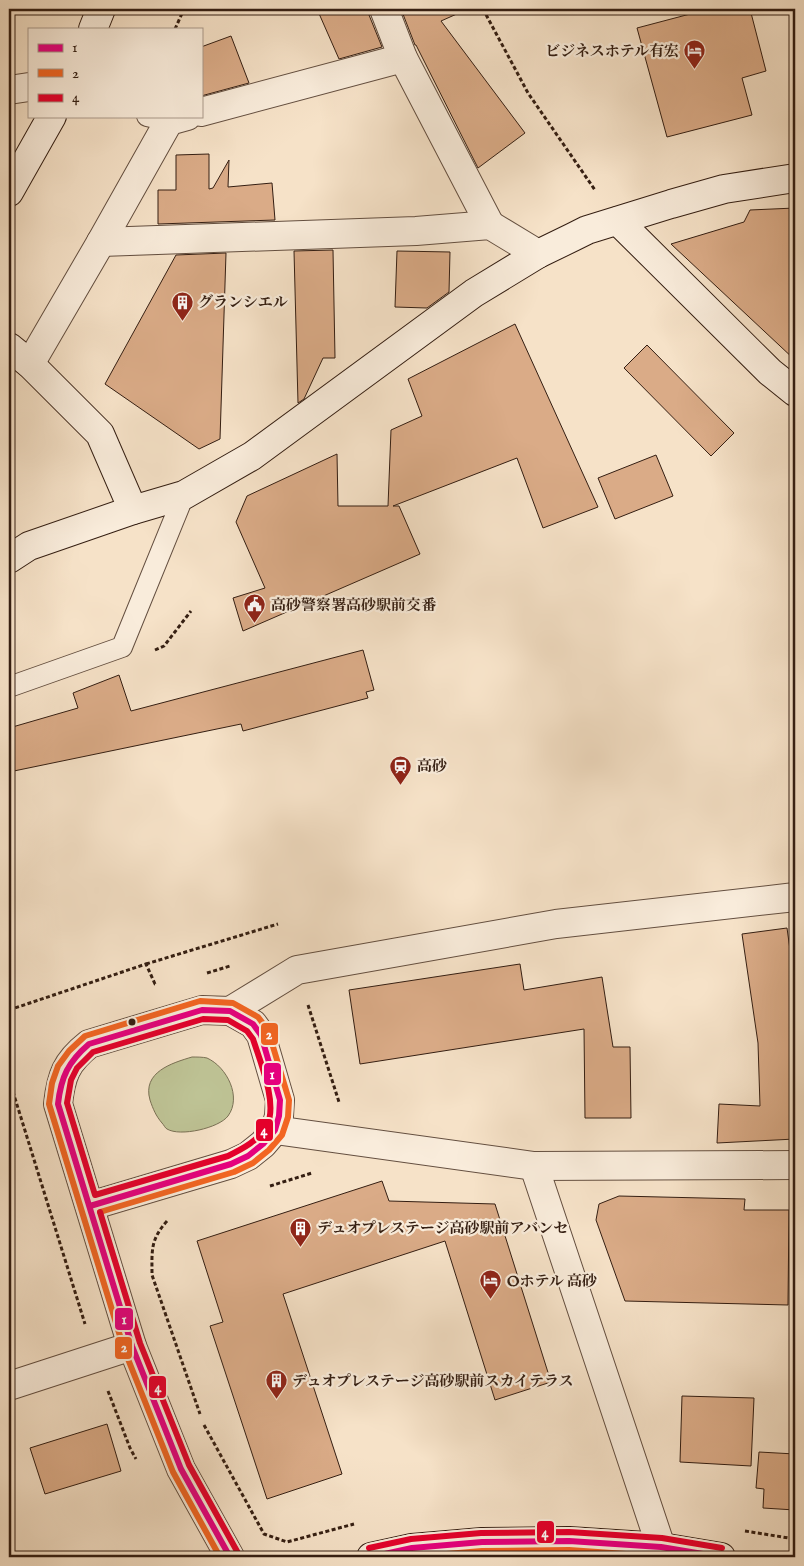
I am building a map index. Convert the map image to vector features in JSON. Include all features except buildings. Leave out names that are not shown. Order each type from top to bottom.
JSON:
[{"type":"street","points":[[93,28],[101,9]]},
{"type":"street","points":[[384,9],[403,58],[490,225],[538,254]]},
{"type":"street","points":[[202,112],[403,58]]},
{"type":"street","points":[[9,90],[28,87]]},
{"type":"street","points":[[9,192],[51,118]]},
{"type":"street","points":[[133,510],[100,434],[19,356],[101,242],[168,118]]},
{"type":"street","points":[[9,559],[29,546],[133,510],[184,495],[252,456],[474,293],[538,254],[587,230],[724,189],[795,178]]},
{"type":"street","points":[[618,221],[770,372],[795,392]]},
{"type":"street","points":[[101,242],[416,231],[490,225]]},
{"type":"street","points":[[230,1011],[297,970],[556,924],[795,897]]},
{"type":"street","points":[[90,1206],[231,1164],[248,1156],[264,1144],[275,1130],[279,1116],[280,1100],[262,1035],[253,1024],[230,1011],[202,1010],[89,1044],[76,1054],[69,1064],[60,1082],[58,1104],[132,1346],[181,1469],[230,1557]]},
{"type":"street","points":[[275,1130],[534,1166],[795,1165]]},
{"type":"street","points":[[534,1166],[661,1547]]},
{"type":"street","points":[[9,1386],[132,1346]]},
{"type":"street","points":[[371,1557],[412,1548],[482,1542],[569,1541],[661,1547],[721,1557]]},
{"type":"lane","points":[[9,687],[122,646],[184,495]]},
{"type":"path","points":[[174,28],[184,9]]},
{"type":"path","points":[[483,9],[528,93],[563,146],[618,221]]},
{"type":"path","points":[[9,1010],[146,964],[278,924]]},
{"type":"path","points":[[146,964],[155,984],[164,982]]},
{"type":"path","points":[[202,974],[237,964]]},
{"type":"path","points":[[297,970],[341,1109]]},
{"type":"path","points":[[9,1079],[95,1358]]},
{"type":"path","points":[[262,1189],[317,1171]]},
{"type":"path","points":[[169,1219],[155,1237],[152,1255],[152,1275],[203,1423],[264,1534],[287,1542],[356,1524]]},
{"type":"path","points":[[738,1530],[795,1538]]},
{"type":"green space","points":[[192,1057],[207,1058],[221,1068],[233,1092],[232,1108],[228,1116],[217,1124],[190,1132],[173,1131],[167,1129],[158,1118],[150,1100],[150,1082],[160,1070]]},
{"type":"transit line","name":"2","points":[[100,1212],[234,1172],[253,1163],[269,1150],[282,1135],[288,1117],[289,1100],[268,1030],[258,1017],[233,1003],[200,1001],[85,1036],[69,1051],[58,1066],[52,1083],[49,1104],[124,1349],[173,1472],[220,1557]]},
{"type":"transit line","name":"1","points":[[90,1206],[231,1164],[248,1156],[263,1144],[275,1130],[279,1116],[280,1100],[261,1035],[253,1024],[230,1011],[202,1010],[89,1044],[76,1057],[67,1071],[61,1086],[58,1104],[132,1346],[181,1469],[230,1557]]},
{"type":"transit line","name":"4","points":[[203,1019],[228,1020],[247,1031],[253,1039],[269,1094],[270,1116],[264,1130],[250,1144],[228,1156],[95,1195],[67,1103],[71,1080],[77,1068],[93,1052],[203,1019]]},
{"type":"transit line","name":"4","points":[[100,1212],[140,1343],[189,1465],[238,1553]]},
{"type":"transit line","name":"4","points":[[369,1548],[411,1539],[481,1533],[569,1532],[662,1538],[722,1548]]},
{"type":"transit line","name":"1","points":[[371,1557],[412,1548],[482,1542],[569,1541],[661,1547],[721,1557]]},
{"type":"transit line","name":"2","points":[[411,1557],[482,1551],[569,1550],[669,1557]]},
{"type":"place","name":"ビジネスホテル有宏","points":[[695,70]]},
{"type":"place","name":"グランシエル","points":[[182,321]]},
{"type":"place","name":"高砂警察署高砂駅前交番","points":[[255,624]]},
{"type":"place","name":"高砂","points":[[401,785]]},
{"type":"place","name":"デュオプレステージ高砂駅前アバンセ","points":[[301,1247]]},
{"type":"place","name":"Oホテル 高砂","points":[[491,1300]]},
{"type":"place","name":"デュオプレステージ高砂駅前スカイテラス","points":[[276,1400]]}]
